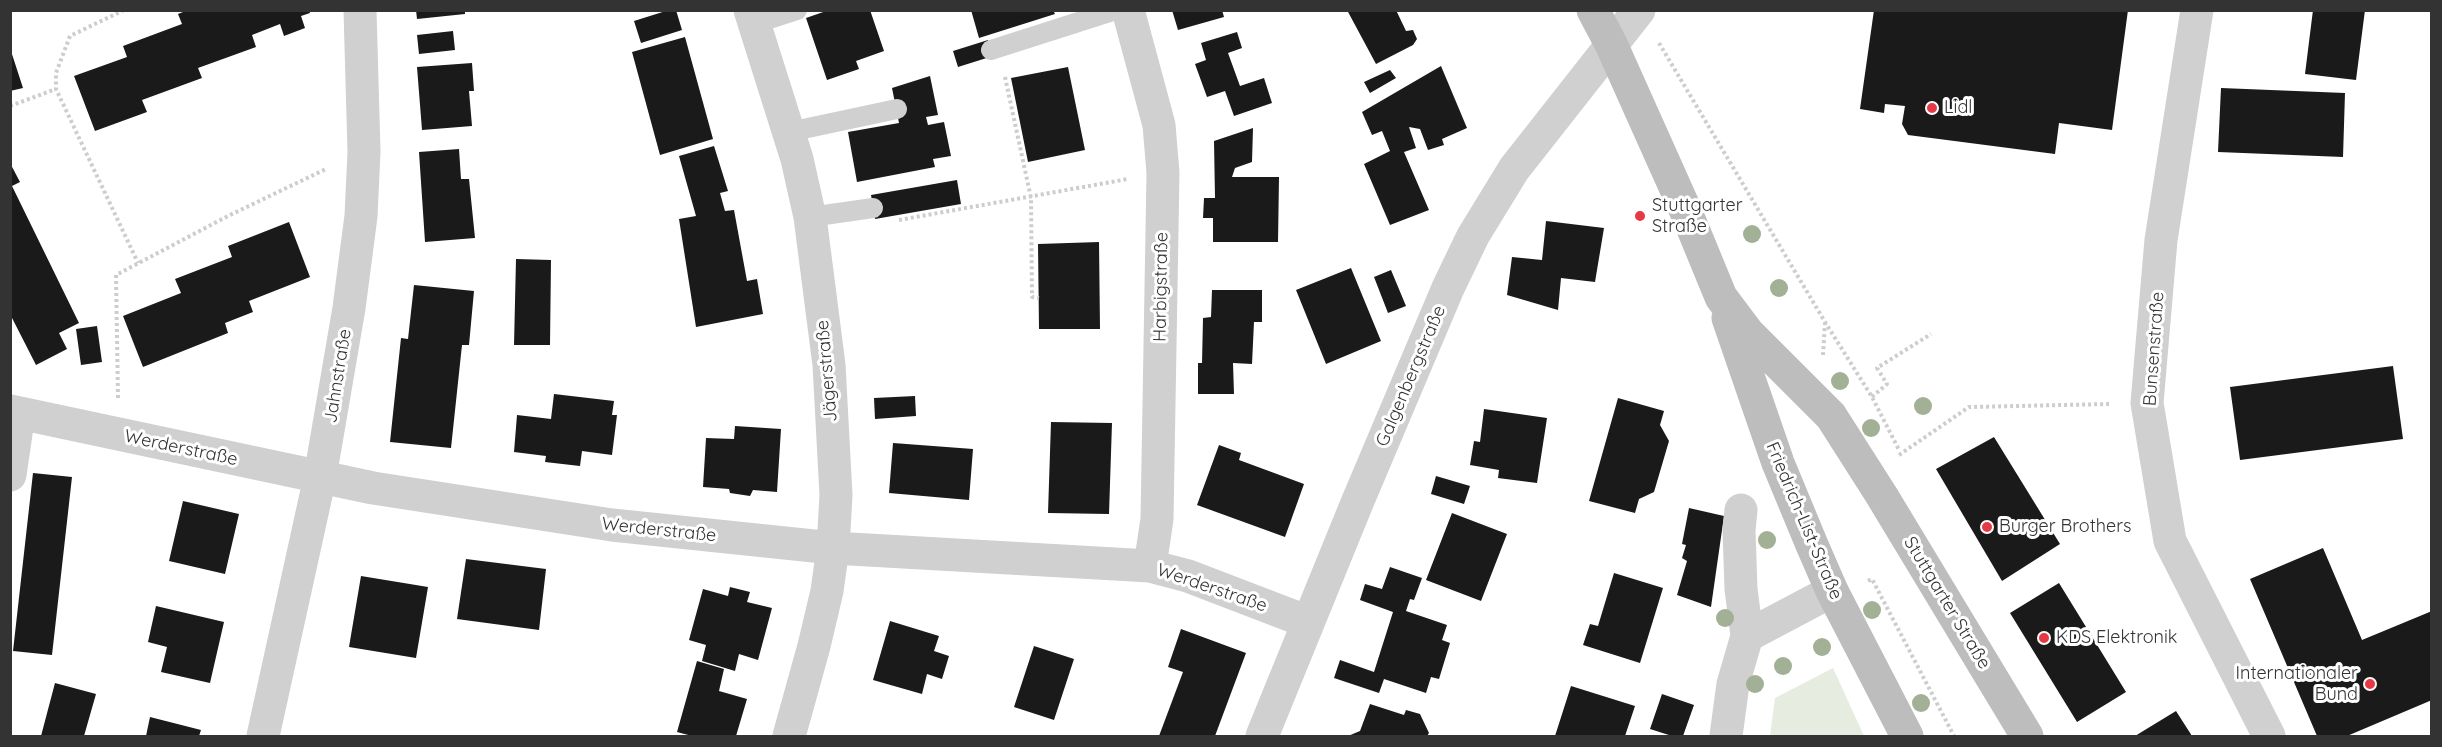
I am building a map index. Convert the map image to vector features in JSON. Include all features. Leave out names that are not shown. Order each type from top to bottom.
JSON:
[{"type":"main road","name":"Stuttgarter Straße","points":[[1593,10],[1611,44],[1684,207],[1721,297],[1748,333],[1831,416],[1888,505],[2027,736]]},
{"type":"main road","name":"Friedrich-List-Straße","points":[[1721,297],[1778,463],[1832,591],[1907,736]]},
{"type":"street","name":"Jahnstraße","points":[[263,736],[320,477],[349,308],[361,216],[364,152],[360,10]]},
{"type":"street","name":"Harbigstraße","points":[[1128,10],[1159,125],[1163,172],[1157,519],[1150,567]]},
{"type":"street","name":"Galgenbergstraße","points":[[1262,736],[1422,350],[1473,236],[1514,169],[1639,10]]},
{"type":"street","name":"Bunsenstraße","points":[[2197,10],[2162,240],[2147,403],[2170,541],[2269,736]]},
{"type":"street","name":"Jägerstraße","points":[[752,17],[789,132],[810,218],[829,365],[836,495],[833,548],[827,591],[789,736]]},
{"type":"street","name":"Werderstraße","points":[[15,412],[372,488],[612,525],[833,548],[1150,567],[1188,576],[1308,622]]},
{"type":"street","points":[[10,475],[15,412]]},
{"type":"street","points":[[1726,736],[1733,684],[1748,636],[1741,589],[1739,530],[1741,510]]},
{"type":"street","points":[[1748,636],[1832,591]]},
{"type":"lane","points":[[752,17],[797,10]]},
{"type":"lane","points":[[991,50],[1116,10]]},
{"type":"lane","points":[[789,132],[897,109]]},
{"type":"lane","points":[[810,218],[873,208]]},
{"type":"path","points":[[124,10],[70,36],[56,73],[56,89],[138,263]]},
{"type":"path","points":[[1657,41],[1872,397],[1901,453],[1968,407],[2147,403]]},
{"type":"path","points":[[1005,75],[1019,126],[1031,198],[1032,297],[1039,298]]},
{"type":"path","points":[[10,106],[56,89]]},
{"type":"path","points":[[119,435],[116,275],[228,216],[364,152]]},
{"type":"path","points":[[893,221],[1031,198],[1163,172]]},
{"type":"path","points":[[1872,397],[1887,384],[1877,368],[1931,333]]},
{"type":"path","points":[[1872,579],[1954,736]]},
{"type":"shaded area","points":[[1833,668],[1864,736],[1770,736],[1775,698]]},
{"type":"building","points":[[188,10],[309,10],[310,13],[301,16],[305,28],[284,36],[280,24],[252,35],[256,47],[198,68],[202,78],[142,100],[147,112],[95,131],[74,76],[127,57],[123,46],[182,24],[178,14]]},
{"type":"building","points":[[416,10],[465,10],[465,14],[417,19]]},
{"type":"building","points":[[676,10],[682,30],[641,43],[634,21]]},
{"type":"building","points":[[829,10],[870,10],[884,51],[856,61],[859,69],[827,80],[806,18]]},
{"type":"building","points":[[971,10],[1053,10],[1055,14],[979,38]]},
{"type":"building","points":[[1172,10],[1222,10],[1224,17],[1178,30]]},
{"type":"building","points":[[1347,10],[1396,10],[1406,31],[1413,30],[1417,39],[1413,45],[1376,64]]},
{"type":"building","points":[[1874,10],[2128,10],[2112,130],[2059,123],[2055,154],[1908,135],[1902,124],[1905,106],[1885,104],[1884,113],[1860,109]]},
{"type":"building","points":[[2313,10],[2365,10],[2356,80],[2305,74]]},
{"type":"building","points":[[453,31],[455,50],[419,54],[417,35]]},
{"type":"building","points":[[1237,32],[1242,48],[1228,53],[1240,86],[1264,78],[1272,103],[1234,116],[1225,91],[1207,97],[1195,64],[1206,60],[1201,43]]},
{"type":"building","points":[[685,37],[713,139],[660,155],[632,52]]},
{"type":"building","points":[[988,40],[993,56],[958,67],[953,51]]},
{"type":"building","points":[[10,48],[23,88],[10,91]]},
{"type":"building","points":[[472,63],[474,91],[469,91],[472,126],[422,130],[417,67]]},
{"type":"building","points":[[1441,66],[1467,128],[1442,139],[1444,145],[1428,150],[1420,129],[1409,127],[1416,148],[1404,152],[1429,210],[1390,225],[1364,164],[1390,151],[1382,131],[1372,135],[1362,112]]},
{"type":"building","points":[[1068,67],[1085,150],[1028,162],[1011,78]]},
{"type":"building","points":[[1390,70],[1396,78],[1370,93],[1364,82]]},
{"type":"building","points":[[930,76],[938,115],[926,117],[928,125],[944,122],[951,156],[933,159],[935,167],[857,182],[848,132],[899,123],[892,88]]},
{"type":"building","points":[[2221,88],[2345,93],[2343,157],[2218,152]]},
{"type":"building","points":[[1253,128],[1252,162],[1235,168],[1232,177],[1279,177],[1278,242],[1213,242],[1213,218],[1203,218],[1204,198],[1215,198],[1214,141]]},
{"type":"building","points":[[714,146],[728,191],[720,193],[725,211],[734,210],[747,281],[757,279],[763,314],[696,327],[679,219],[696,216],[679,156]]},
{"type":"building","points":[[459,149],[461,179],[469,179],[475,238],[425,242],[419,152]]},
{"type":"building","points":[[10,163],[20,182],[12,186],[79,323],[59,333],[67,349],[36,365],[10,314]]},
{"type":"building","points":[[957,180],[961,204],[875,219],[871,195]]},
{"type":"building","points":[[1546,221],[1604,228],[1595,282],[1561,278],[1558,310],[1507,295],[1512,257],[1542,260]]},
{"type":"building","points":[[289,222],[310,277],[249,301],[253,312],[225,323],[228,333],[143,367],[123,316],[181,293],[175,279],[232,257],[228,246]]},
{"type":"building","points":[[1099,242],[1100,329],[1039,329],[1038,244]]},
{"type":"building","points":[[516,259],[551,260],[550,345],[514,345]]},
{"type":"building","points":[[1351,268],[1381,341],[1326,364],[1296,290]]},
{"type":"building","points":[[1391,270],[1406,306],[1388,313],[1374,277]]},
{"type":"building","points":[[414,285],[474,291],[469,345],[462,345],[451,448],[390,442],[401,338],[408,339]]},
{"type":"building","points":[[1212,290],[1262,290],[1262,322],[1254,322],[1252,364],[1233,363],[1234,394],[1198,394],[1198,363],[1202,363],[1203,318],[1211,317]]},
{"type":"building","points":[[97,326],[102,362],[81,365],[76,329]]},
{"type":"building","points":[[2393,366],[2403,439],[2240,460],[2230,387]]},
{"type":"building","points":[[554,394],[614,401],[612,415],[617,415],[612,455],[582,451],[580,466],[545,462],[546,456],[514,452],[517,415],[551,419]]},
{"type":"building","points":[[915,396],[916,416],[875,419],[874,398]]},
{"type":"building","points":[[1618,398],[1664,411],[1660,425],[1669,441],[1654,492],[1639,499],[1635,513],[1589,501]]},
{"type":"building","points":[[1484,409],[1547,418],[1537,483],[1498,478],[1499,470],[1470,465],[1474,441],[1480,442]]},
{"type":"building","points":[[1051,422],[1112,423],[1109,514],[1048,513]]},
{"type":"building","points":[[735,426],[781,429],[777,492],[753,490],[750,496],[730,493],[729,489],[703,487],[706,438],[734,439]]},
{"type":"building","points":[[1994,437],[2060,544],[2002,581],[1936,469]]},
{"type":"building","points":[[893,443],[973,449],[969,500],[889,493]]},
{"type":"building","points":[[1219,445],[1241,453],[1239,460],[1304,484],[1285,537],[1197,505]]},
{"type":"building","points":[[33,473],[72,477],[52,655],[13,651]]},
{"type":"building","points":[[1436,476],[1470,486],[1464,504],[1431,494]]},
{"type":"building","points":[[183,501],[239,514],[225,574],[169,561]]},
{"type":"building","points":[[1689,508],[1724,516],[1711,607],[1677,595],[1687,561],[1682,558],[1686,545],[1682,544]]},
{"type":"building","points":[[1452,513],[1507,534],[1481,601],[1426,580]]},
{"type":"building","points":[[2323,548],[2362,640],[2432,611],[2432,700],[2347,736],[2317,736],[2250,579]]},
{"type":"building","points":[[466,559],[546,569],[539,630],[457,619]]},
{"type":"building","points":[[1390,567],[1422,578],[1414,600],[1410,599],[1406,611],[1447,625],[1442,640],[1450,643],[1439,679],[1431,677],[1426,693],[1384,679],[1379,693],[1334,678],[1340,660],[1374,672],[1393,612],[1360,600],[1365,584],[1382,589]]},
{"type":"building","points":[[1614,573],[1663,588],[1640,663],[1583,645],[1590,624],[1598,626]]},
{"type":"building","points":[[361,576],[428,587],[416,658],[349,647]]},
{"type":"building","points":[[2059,583],[2126,692],[2077,722],[2010,613]]},
{"type":"building","points":[[730,587],[750,592],[747,602],[772,608],[758,660],[739,654],[735,671],[702,661],[706,645],[689,640],[703,589],[728,596]]},
{"type":"building","points":[[156,606],[224,622],[210,683],[161,672],[167,647],[148,642]]},
{"type":"building","points":[[890,621],[939,636],[934,651],[949,656],[942,679],[927,674],[922,694],[873,680]]},
{"type":"building","points":[[1181,629],[1246,653],[1215,736],[1159,736],[1183,672],[1168,667]]},
{"type":"building","points":[[1034,646],[1074,659],[1054,720],[1014,707]]},
{"type":"building","points":[[697,661],[724,669],[719,691],[747,699],[736,736],[692,736],[677,732]]},
{"type":"building","points":[[55,683],[96,694],[84,736],[41,736]]},
{"type":"building","points":[[1571,686],[1635,706],[1625,736],[1555,736]]},
{"type":"building","points":[[1662,694],[1694,705],[1683,736],[1672,736],[1650,729]]},
{"type":"building","points":[[1370,704],[1404,715],[1406,710],[1420,714],[1429,733],[1427,736],[1348,736],[1360,731]]},
{"type":"building","points":[[2176,711],[2192,736],[2135,736]]},
{"type":"building","points":[[150,717],[201,730],[199,736],[146,736]]},
{"type":"place","name":"Lidl","points":[[1932,108]]},
{"type":"place","name":"Stuttgarter Straße","points":[[1640,216]]},
{"type":"place","name":"Burger Brothers","points":[[1987,527]]},
{"type":"place","name":"KDS Elektronik","points":[[2044,638]]},
{"type":"place","name":"Internationaler Bund","points":[[2370,684]]}]
